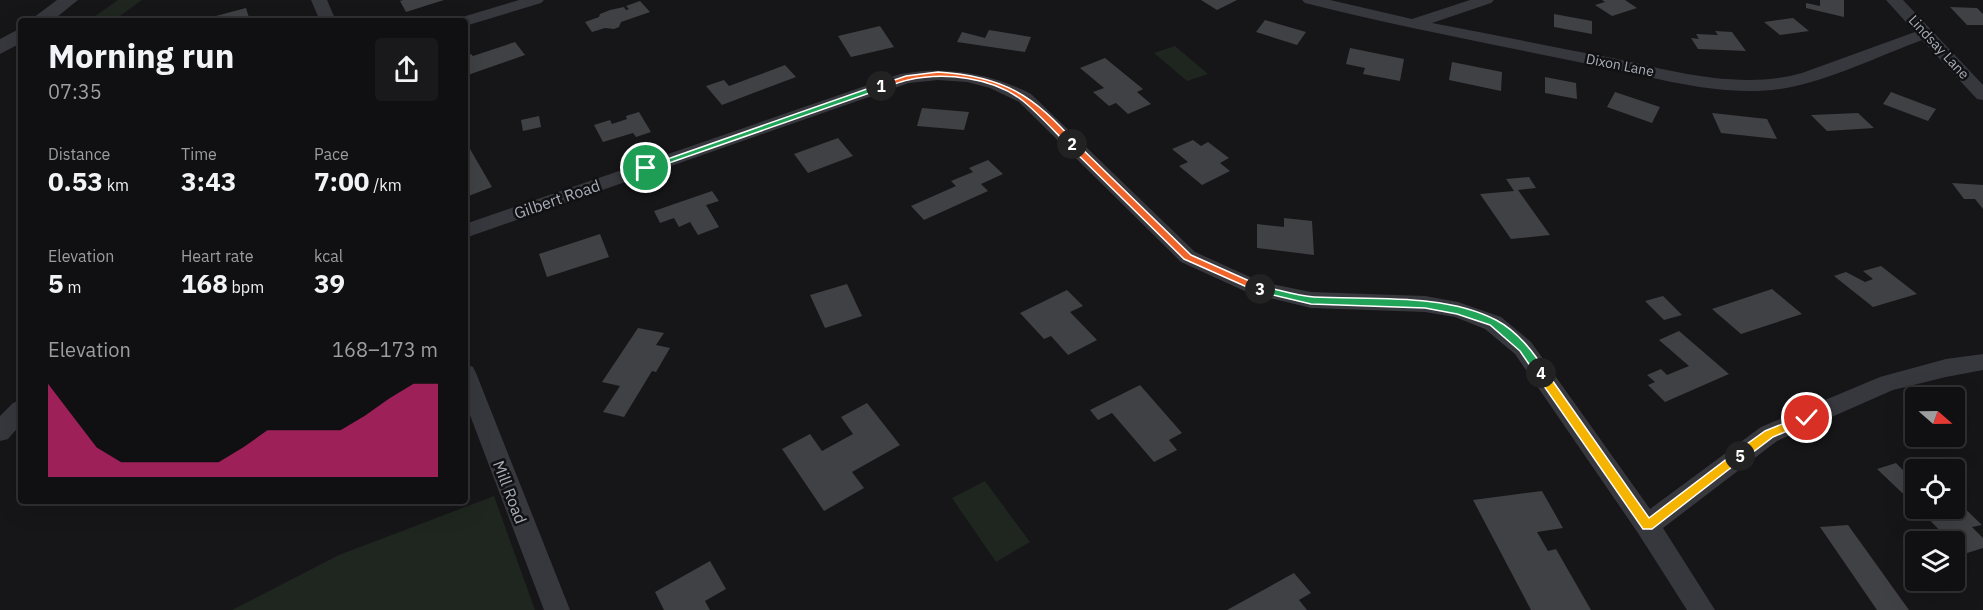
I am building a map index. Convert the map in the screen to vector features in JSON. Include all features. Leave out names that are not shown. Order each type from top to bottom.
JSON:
[{"type":"street","points":[[43,18],[69,0]]},
{"type":"street","points":[[319,0],[327,18]]},
{"type":"street","points":[[468,20],[536,0]]},
{"type":"street","name":"Dixon Lane","points":[[1310,0],[1414,24],[1696,80],[1755,86],[1786,83],[1808,77],[1926,33]]},
{"type":"street","points":[[1414,24],[1486,0]]},
{"type":"street","name":"Lindsay Lane","points":[[1894,0],[1983,95]]},
{"type":"street","points":[[0,48],[18,36]]},
{"type":"street","name":"Gilbert Road","points":[[468,230],[906,78],[938,74],[968,76],[1006,88],[1025,98],[1188,257],[1256,288],[1289,296],[1311,300],[1425,304],[1458,310],[1493,322],[1523,348],[1647,525],[1702,610]]},
{"type":"street","points":[[1647,525],[1769,434],[1888,383],[1946,368],[1983,362]]},
{"type":"street","name":"Mill Road","points":[[468,381],[556,610]]},
{"type":"street","points":[[0,432],[18,412]]},
{"type":"shaded area","points":[[118,0],[142,0],[117,18],[92,18]]},
{"type":"shaded area","points":[[1175,46],[1208,74],[1187,81],[1154,53]]},
{"type":"shaded area","points":[[985,481],[1030,542],[996,562],[952,498]]},
{"type":"shaded area","points":[[494,496],[535,610],[232,610],[339,555]]},
{"type":"building","points":[[403,0],[444,0],[406,12],[400,1]]},
{"type":"building","points":[[1201,0],[1237,0],[1217,10]]},
{"type":"building","points":[[1602,0],[1625,0],[1637,8],[1612,16],[1595,5],[1605,2]]},
{"type":"building","points":[[1820,0],[1844,0],[1844,17],[1806,8],[1806,3],[1820,6]]},
{"type":"building","points":[[640,1],[650,12],[621,22],[619,27],[614,29],[605,28],[592,32],[585,22],[610,10],[624,7],[626,10],[629,9],[626,6]]},
{"type":"building","points":[[1950,7],[1977,8],[1983,14],[1983,25],[1967,25]]},
{"type":"building","points":[[246,8],[249,18],[216,18],[216,16]]},
{"type":"building","points":[[1554,14],[1592,21],[1592,34],[1554,27]]},
{"type":"building","points":[[1793,18],[1809,31],[1780,35],[1764,22]]},
{"type":"building","points":[[1265,20],[1306,32],[1297,45],[1256,32]]},
{"type":"building","points":[[880,26],[894,47],[851,57],[838,36]]},
{"type":"building","points":[[989,30],[1031,37],[1025,52],[957,42],[962,32],[985,38]]},
{"type":"building","points":[[1715,31],[1732,32],[1746,51],[1698,49],[1691,38],[1699,39],[1696,34],[1718,35]]},
{"type":"building","points":[[515,42],[525,55],[468,75],[468,55],[473,56]]},
{"type":"building","points":[[1350,48],[1404,59],[1400,81],[1363,74],[1365,68],[1346,64]]},
{"type":"building","points":[[1105,58],[1143,89],[1137,92],[1151,104],[1128,114],[1116,103],[1109,106],[1093,92],[1104,88],[1080,68]]},
{"type":"building","points":[[1452,62],[1502,72],[1501,91],[1449,80]]},
{"type":"building","points":[[785,65],[796,77],[722,105],[706,86],[724,80],[729,86]]},
{"type":"building","points":[[1545,77],[1576,83],[1577,99],[1545,93]]},
{"type":"building","points":[[1615,92],[1660,107],[1652,123],[1607,107]]},
{"type":"building","points":[[1891,92],[1936,109],[1928,121],[1883,104]]},
{"type":"building","points":[[922,108],[969,112],[964,130],[917,126]]},
{"type":"building","points":[[639,112],[651,132],[636,137],[633,133],[603,142],[594,125],[610,120],[612,124]]},
{"type":"building","points":[[1712,113],[1767,119],[1777,139],[1721,133]]},
{"type":"building","points":[[1858,113],[1874,128],[1827,131],[1811,115]]},
{"type":"building","points":[[539,116],[541,127],[523,131],[521,120]]},
{"type":"building","points":[[838,138],[853,156],[808,173],[794,154]]},
{"type":"building","points":[[1193,140],[1201,146],[1208,142],[1229,158],[1220,163],[1230,171],[1202,185],[1179,166],[1188,162],[1172,149]]},
{"type":"building","points":[[468,149],[470,149],[492,187],[468,196]]},
{"type":"building","points":[[988,160],[1003,174],[981,184],[988,191],[924,220],[911,206],[956,186],[951,181],[973,172],[969,168]]},
{"type":"building","points":[[1529,177],[1536,188],[1518,190],[1550,235],[1511,239],[1480,194],[1514,191],[1506,179]]},
{"type":"building","points":[[1952,183],[1983,185],[1983,209],[1975,199],[1964,199]]},
{"type":"building","points":[[712,191],[719,201],[706,205],[719,227],[698,235],[690,222],[679,227],[674,218],[660,223],[654,211]]},
{"type":"building","points":[[1284,218],[1312,221],[1314,255],[1257,248],[1257,224],[1284,227]]},
{"type":"building","points":[[600,234],[609,257],[547,277],[539,254]]},
{"type":"building","points":[[1881,266],[1917,294],[1873,307],[1834,276],[1846,272],[1865,282],[1873,279],[1863,271]]},
{"type":"building","points":[[847,284],[862,316],[825,328],[810,295]]},
{"type":"building","points":[[1772,289],[1802,314],[1741,334],[1712,309]]},
{"type":"building","points":[[1067,290],[1083,306],[1070,312],[1097,340],[1068,355],[1051,336],[1044,339],[1020,313]]},
{"type":"building","points":[[1663,296],[1682,315],[1664,320],[1645,301]]},
{"type":"building","points":[[638,328],[664,333],[656,345],[670,348],[656,372],[652,371],[624,417],[603,412],[620,386],[602,382]]},
{"type":"building","points":[[1679,331],[1729,374],[1665,402],[1648,385],[1655,382],[1647,375],[1661,369],[1667,375],[1689,366],[1659,340]]},
{"type":"building","points":[[1140,385],[1182,433],[1169,440],[1177,450],[1154,462],[1112,413],[1098,420],[1090,410]]},
{"type":"building","points":[[867,403],[900,445],[852,472],[864,488],[824,511],[782,449],[810,434],[822,451],[853,434],[841,417]]},
{"type":"building","points":[[1896,463],[1905,472],[1905,496],[1877,469]]},
{"type":"building","points":[[1542,491],[1563,528],[1537,532],[1548,551],[1556,549],[1591,610],[1531,610],[1473,500]]},
{"type":"building","points":[[1965,509],[1982,525],[1972,527],[1983,538],[1983,548],[1965,554],[1965,531],[1940,531],[1929,519],[1965,519]]},
{"type":"building","points":[[1848,525],[1909,610],[1877,610],[1820,527]]},
{"type":"building","points":[[710,561],[726,589],[705,601],[710,610],[664,610],[655,592]]},
{"type":"building","points":[[1294,573],[1311,593],[1299,600],[1307,610],[1227,610]]},
{"type":"route","points":[[646,168],[906,78],[938,74],[968,76],[1006,88],[1025,98],[1188,257],[1256,288],[1311,300],[1425,304],[1458,310],[1493,322],[1523,348],[1647,525],[1769,434],[1807,418]]}]
